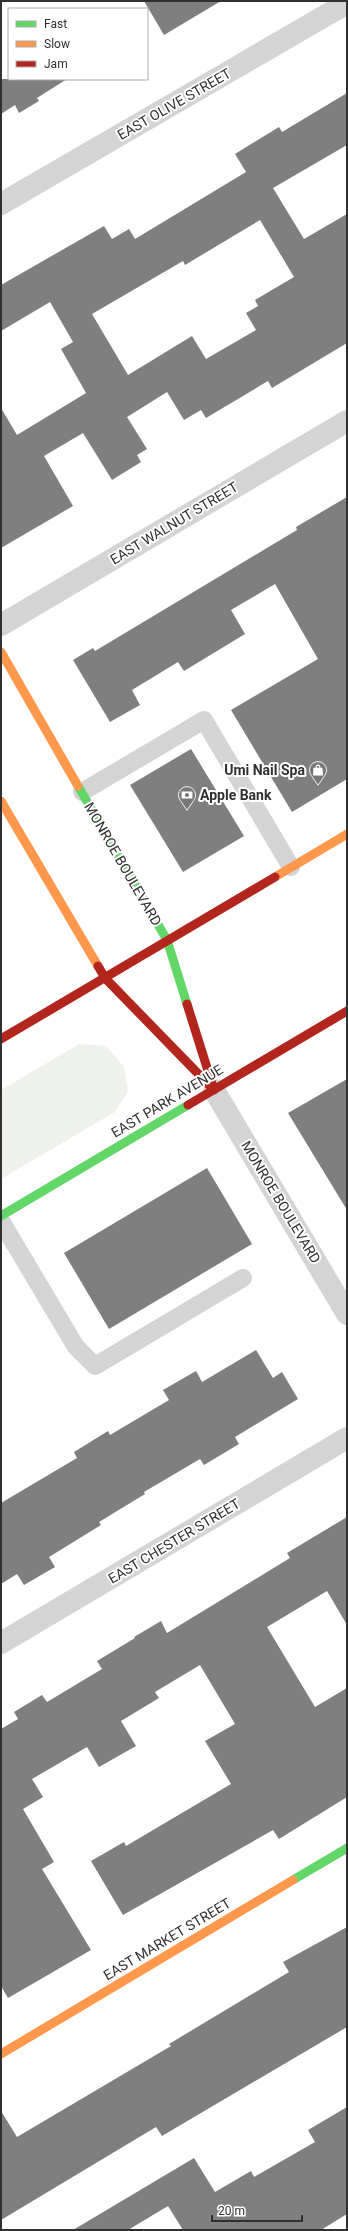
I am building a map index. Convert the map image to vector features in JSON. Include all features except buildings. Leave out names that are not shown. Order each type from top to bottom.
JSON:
[{"type":"main road","name":"MONROE BOULEVARD","points":[[1,652],[167,940],[214,1090]]},
{"type":"main road","name":"MONROE BOULEVARD","points":[[1,801],[104,978],[214,1090]]},
{"type":"main road","points":[[1,1039],[347,834]]},
{"type":"main road","name":"EAST PARK AVENUE","points":[[1,1216],[347,1011]]},
{"type":"main road","name":"EAST MARKET STREET","points":[[1,2054],[347,1848]]},
{"type":"street","name":"EAST OLIVE STREET","points":[[1,204],[347,3]]},
{"type":"street","name":"EAST WALNUT STREET","points":[[1,625],[347,421]]},
{"type":"street","name":"MONROE BOULEVARD","points":[[214,1090],[347,1314]]},
{"type":"street","name":"EAST CHESTER STREET","points":[[1,1643],[347,1438]]},
{"type":"lane","points":[[82,792],[204,720],[291,868]]},
{"type":"lane","points":[[1,1221],[76,1347],[95,1366],[243,1278]]},
{"type":"shaded area","points":[[79,1044],[106,1046],[124,1067],[128,1091],[115,1112],[1,1179],[1,1090]]},
{"type":"traffic: fast","points":[[78,786],[167,940],[187,1004]]},
{"type":"traffic: fast","points":[[1,1216],[188,1105]]},
{"type":"traffic: fast","points":[[293,1880],[347,1848]]},
{"type":"traffic: slow","points":[[1,652],[78,786]]},
{"type":"traffic: slow","points":[[1,801],[98,966]]},
{"type":"traffic: slow","points":[[275,877],[347,834]]},
{"type":"traffic: slow","points":[[1,2054],[293,1880]]},
{"type":"traffic: jam","points":[[1,1039],[275,877]]},
{"type":"traffic: jam","points":[[98,966],[105,978],[214,1090],[187,1004]]},
{"type":"traffic: jam","points":[[188,1105],[347,1011]]},
{"type":"place","name":"Umi Nail Spa","points":[[318,785]]},
{"type":"place","name":"Apple Bank","points":[[187,810]]}]
